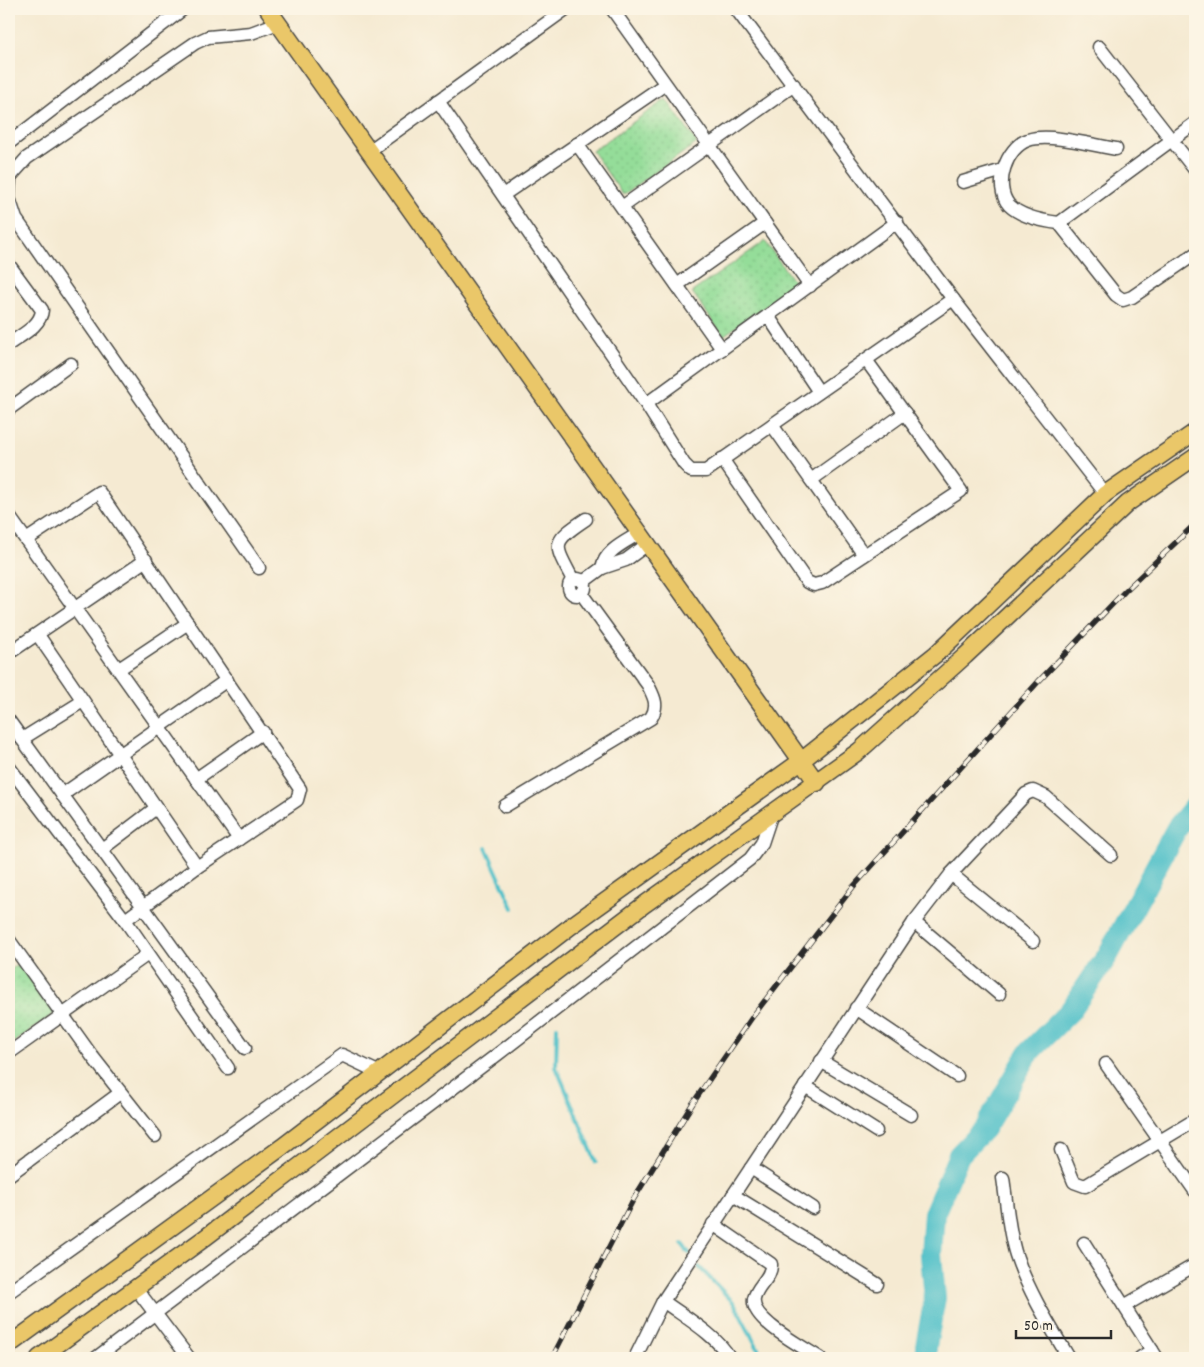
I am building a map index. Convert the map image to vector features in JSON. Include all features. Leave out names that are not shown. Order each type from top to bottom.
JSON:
[{"type":"main road","points":[[268,9],[817,783]]},
{"type":"main road","points":[[9,1345],[150,1244],[380,1073],[570,926],[801,761],[936,654],[1105,494],[1195,432]]},
{"type":"main road","points":[[39,1358],[202,1240],[645,904],[771,816],[859,751],[951,669],[1128,503],[1195,457]]},
{"type":"street","points":[[9,144],[183,9]]},
{"type":"street","points":[[368,151],[566,9]]},
{"type":"street","points":[[612,9],[664,85],[810,286]]},
{"type":"street","points":[[736,9],[954,299],[1105,494]]},
{"type":"street","points":[[259,568],[16,219],[9,198],[10,176],[27,158],[188,48],[208,37],[241,35],[278,22]]},
{"type":"street","points":[[1099,47],[1195,170]]},
{"type":"street","points":[[503,195],[664,85]]},
{"type":"street","points":[[622,207],[794,85]]},
{"type":"street","points":[[438,101],[646,404],[684,464],[691,471],[706,472],[954,299]]},
{"type":"street","points":[[1116,148],[1041,137],[1026,140],[1013,151],[1003,170],[1003,193],[1009,205],[1041,221],[1059,223],[1195,123]]},
{"type":"street","points":[[577,144],[722,349]]},
{"type":"street","points":[[963,182],[1003,170]]},
{"type":"street","points":[[646,404],[897,222]]},
{"type":"street","points":[[677,285],[765,223]]},
{"type":"street","points":[[1059,223],[1116,295],[1123,300],[1132,297],[1195,254]]},
{"type":"street","points":[[9,264],[42,310],[41,317],[37,322],[9,344]]},
{"type":"street","points":[[768,316],[819,392]]},
{"type":"street","points":[[722,460],[807,582],[814,585],[822,584],[961,491],[866,360]]},
{"type":"street","points":[[9,409],[71,364]]},
{"type":"street","points":[[811,480],[905,413]]},
{"type":"street","points":[[772,425],[864,555]]},
{"type":"street","points":[[26,540],[99,492],[298,783],[300,794],[297,800],[238,838],[125,920]]},
{"type":"street","points":[[9,516],[238,838]]},
{"type":"street","points":[[505,806],[651,718],[656,710],[656,702],[648,684],[579,585],[558,547],[560,540],[566,532],[586,519]]},
{"type":"street","points":[[579,585],[602,568],[626,560],[645,538]]},
{"type":"street","points":[[9,653],[38,635],[74,607],[146,560]]},
{"type":"street","points":[[118,669],[188,623]]},
{"type":"street","points":[[38,635],[197,867]]},
{"type":"street","points":[[62,795],[121,756],[227,680]]},
{"type":"street","points":[[22,739],[83,701]]},
{"type":"street","points":[[9,721],[245,1048]]},
{"type":"street","points":[[196,779],[263,732]]},
{"type":"street","points":[[9,767],[125,920],[228,1068]]},
{"type":"street","points":[[635,1358],[663,1301],[914,922],[951,874],[1026,794],[1033,791],[1046,797],[1111,855]]},
{"type":"street","points":[[102,849],[156,808]]},
{"type":"street","points":[[96,1358],[498,1054],[750,859],[762,843],[771,816]]},
{"type":"street","points":[[951,874],[1033,941]]},
{"type":"street","points":[[914,922],[999,994]]},
{"type":"street","points":[[11,948],[63,1013],[120,1093],[155,1136]]},
{"type":"street","points":[[9,1053],[148,954]]},
{"type":"street","points":[[856,1008],[957,1076]]},
{"type":"street","points":[[9,1292],[342,1054],[380,1073]]},
{"type":"street","points":[[821,1061],[911,1115]]},
{"type":"street","points":[[1106,1064],[1195,1191]]},
{"type":"street","points":[[805,1086],[876,1131]]},
{"type":"street","points":[[9,1175],[120,1093]]},
{"type":"street","points":[[1061,1150],[1074,1182],[1085,1186],[1195,1120]]},
{"type":"street","points":[[751,1168],[813,1208]]},
{"type":"street","points":[[1003,1178],[1010,1233],[1016,1255],[1037,1300],[1069,1358]]},
{"type":"street","points":[[733,1195],[877,1284]]},
{"type":"street","points":[[713,1224],[771,1264],[772,1271],[754,1299],[755,1306],[772,1326],[820,1358]]},
{"type":"street","points":[[1084,1243],[1154,1354],[1140,1358]]},
{"type":"street","points":[[1124,1306],[1195,1265]]},
{"type":"street","points":[[135,1287],[189,1358]]},
{"type":"street","points":[[663,1301],[711,1337],[725,1349],[730,1358]]},
{"type":"green space","points":[[666,99],[697,143],[623,195],[592,151]]},
{"type":"green space","points":[[765,241],[796,285],[723,336],[692,292]]},
{"type":"green space","points":[[20,963],[55,1013],[9,1046],[9,971]]},
{"type":"waterway","points":[[926,1358],[926,1346],[935,1298],[931,1255],[934,1214],[959,1155],[984,1129],[1030,1051],[1070,1011],[1108,955],[1177,828],[1195,806]]},
{"type":"waterway","points":[[486,848],[513,908]]},
{"type":"waterway","points":[[557,1027],[556,1067],[596,1162]]},
{"type":"waterway","points":[[682,1244],[689,1253]]},
{"type":"waterway","points":[[699,1267],[734,1303],[763,1358]]},
{"type":"railway","points":[[552,1358],[633,1200],[693,1103],[753,1016],[853,887],[1038,682],[1125,591],[1195,524]]}]
